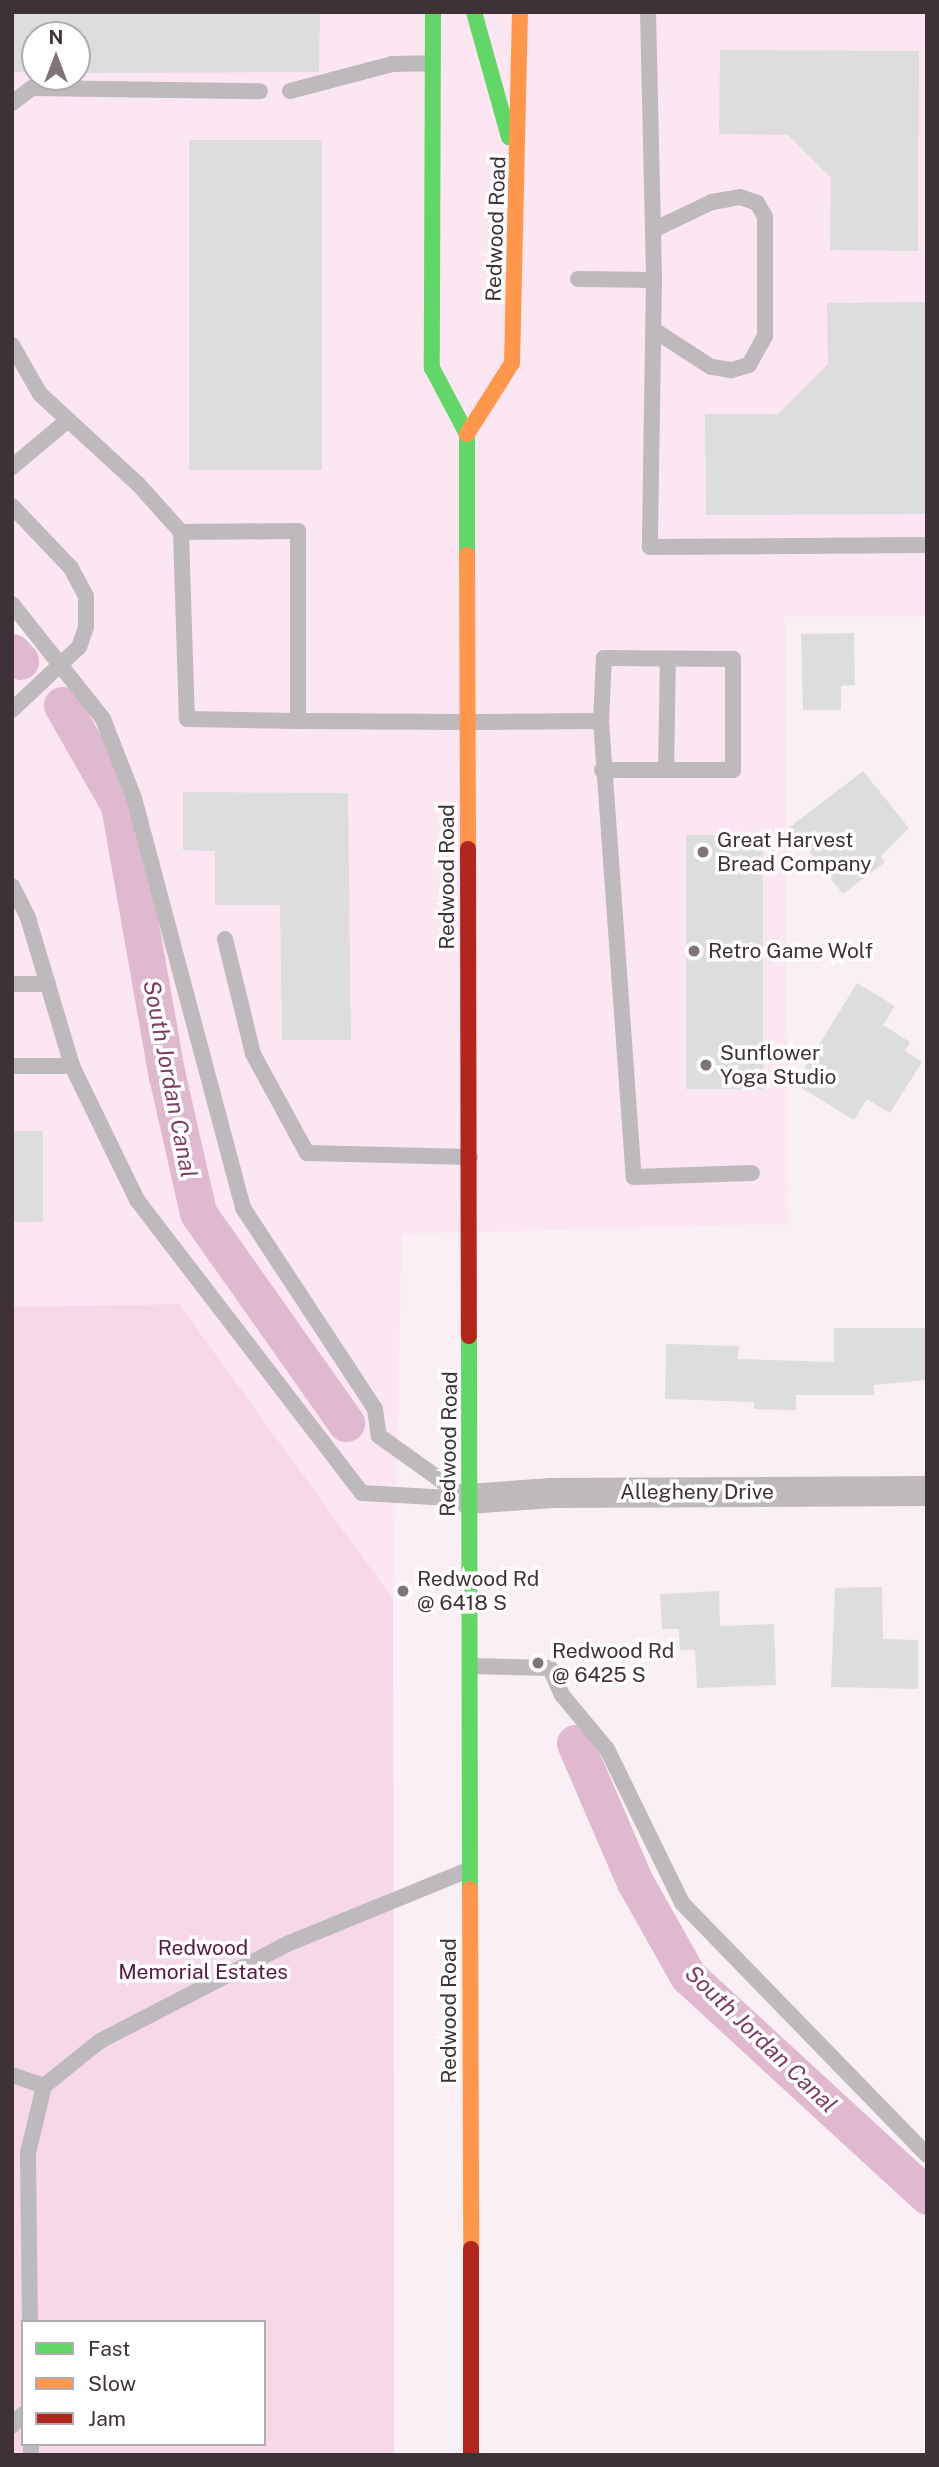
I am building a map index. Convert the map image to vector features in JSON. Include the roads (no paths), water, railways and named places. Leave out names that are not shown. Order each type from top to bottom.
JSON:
[{"type":"main road","name":"Redwood Road","points":[[433,12],[432,368],[467,434],[471,2455]]},
{"type":"main road","points":[[474,12],[519,172]]},
{"type":"main road","name":"Redwood Road","points":[[467,434],[512,362],[519,172],[520,12]]},
{"type":"street","name":"Allegheny Drive","points":[[468,1499],[552,1493],[927,1491]]},
{"type":"lane","points":[[649,12],[654,280],[650,547],[927,545]]},
{"type":"lane","points":[[290,91],[392,64],[431,63]]},
{"type":"lane","points":[[12,103],[32,88],[260,91]]},
{"type":"lane","points":[[653,230],[712,202],[740,197],[757,203],[765,217],[765,336],[749,365],[731,370],[711,367],[653,330]]},
{"type":"lane","points":[[578,279],[654,280]]},
{"type":"lane","points":[[12,345],[40,394],[138,484],[181,532],[187,719],[601,721]]},
{"type":"lane","points":[[12,467],[68,420]]},
{"type":"lane","points":[[12,506],[71,568],[86,596],[86,627],[79,647],[12,710]]},
{"type":"lane","points":[[181,532],[298,531],[298,721]]},
{"type":"lane","points":[[12,604],[103,719],[134,797],[243,1208],[375,1409],[379,1436],[468,1499]]},
{"type":"lane","points":[[601,770],[733,770],[733,659],[604,658],[601,770],[634,1177],[752,1173]]},
{"type":"lane","points":[[666,770],[668,659]]},
{"type":"lane","points":[[12,886],[28,918],[72,1066],[137,1200],[362,1493],[468,1499]]},
{"type":"lane","points":[[225,939],[253,1054],[307,1153],[470,1157]]},
{"type":"lane","points":[[12,984],[48,984]]},
{"type":"lane","points":[[12,1066],[72,1066]]},
{"type":"lane","points":[[470,1667],[550,1668],[562,1695],[607,1749],[682,1903],[927,2155]]},
{"type":"lane","points":[[30,2320],[27,2153],[44,2086],[100,2041],[287,1944],[470,1869]]},
{"type":"lane","points":[[12,2075],[44,2086]]},
{"type":"waterway","name":"South Jordan Canal","points":[[12,652],[20,661]]},
{"type":"waterway","name":"South Jordan Canal","points":[[62,705],[119,805],[167,1076],[198,1213],[346,1423]]},
{"type":"waterway","name":"South Jordan Canal","points":[[575,1743],[635,1882],[688,1976],[927,2196]]},
{"type":"place","name":"Great Harvest Bread Company","points":[[703,852]]},
{"type":"place","name":"Retro Game Wolf","points":[[694,951]]},
{"type":"place","name":"Sunflower Yoga Studio","points":[[706,1065]]},
{"type":"place","name":"Redwood Rd @ 6418 S","points":[[403,1591]]},
{"type":"place","name":"Redwood Rd @ 6425 S","points":[[538,1663]]},
{"type":"park label","name":"Redwood Memorial Estates","points":[[203,1960]]}]
